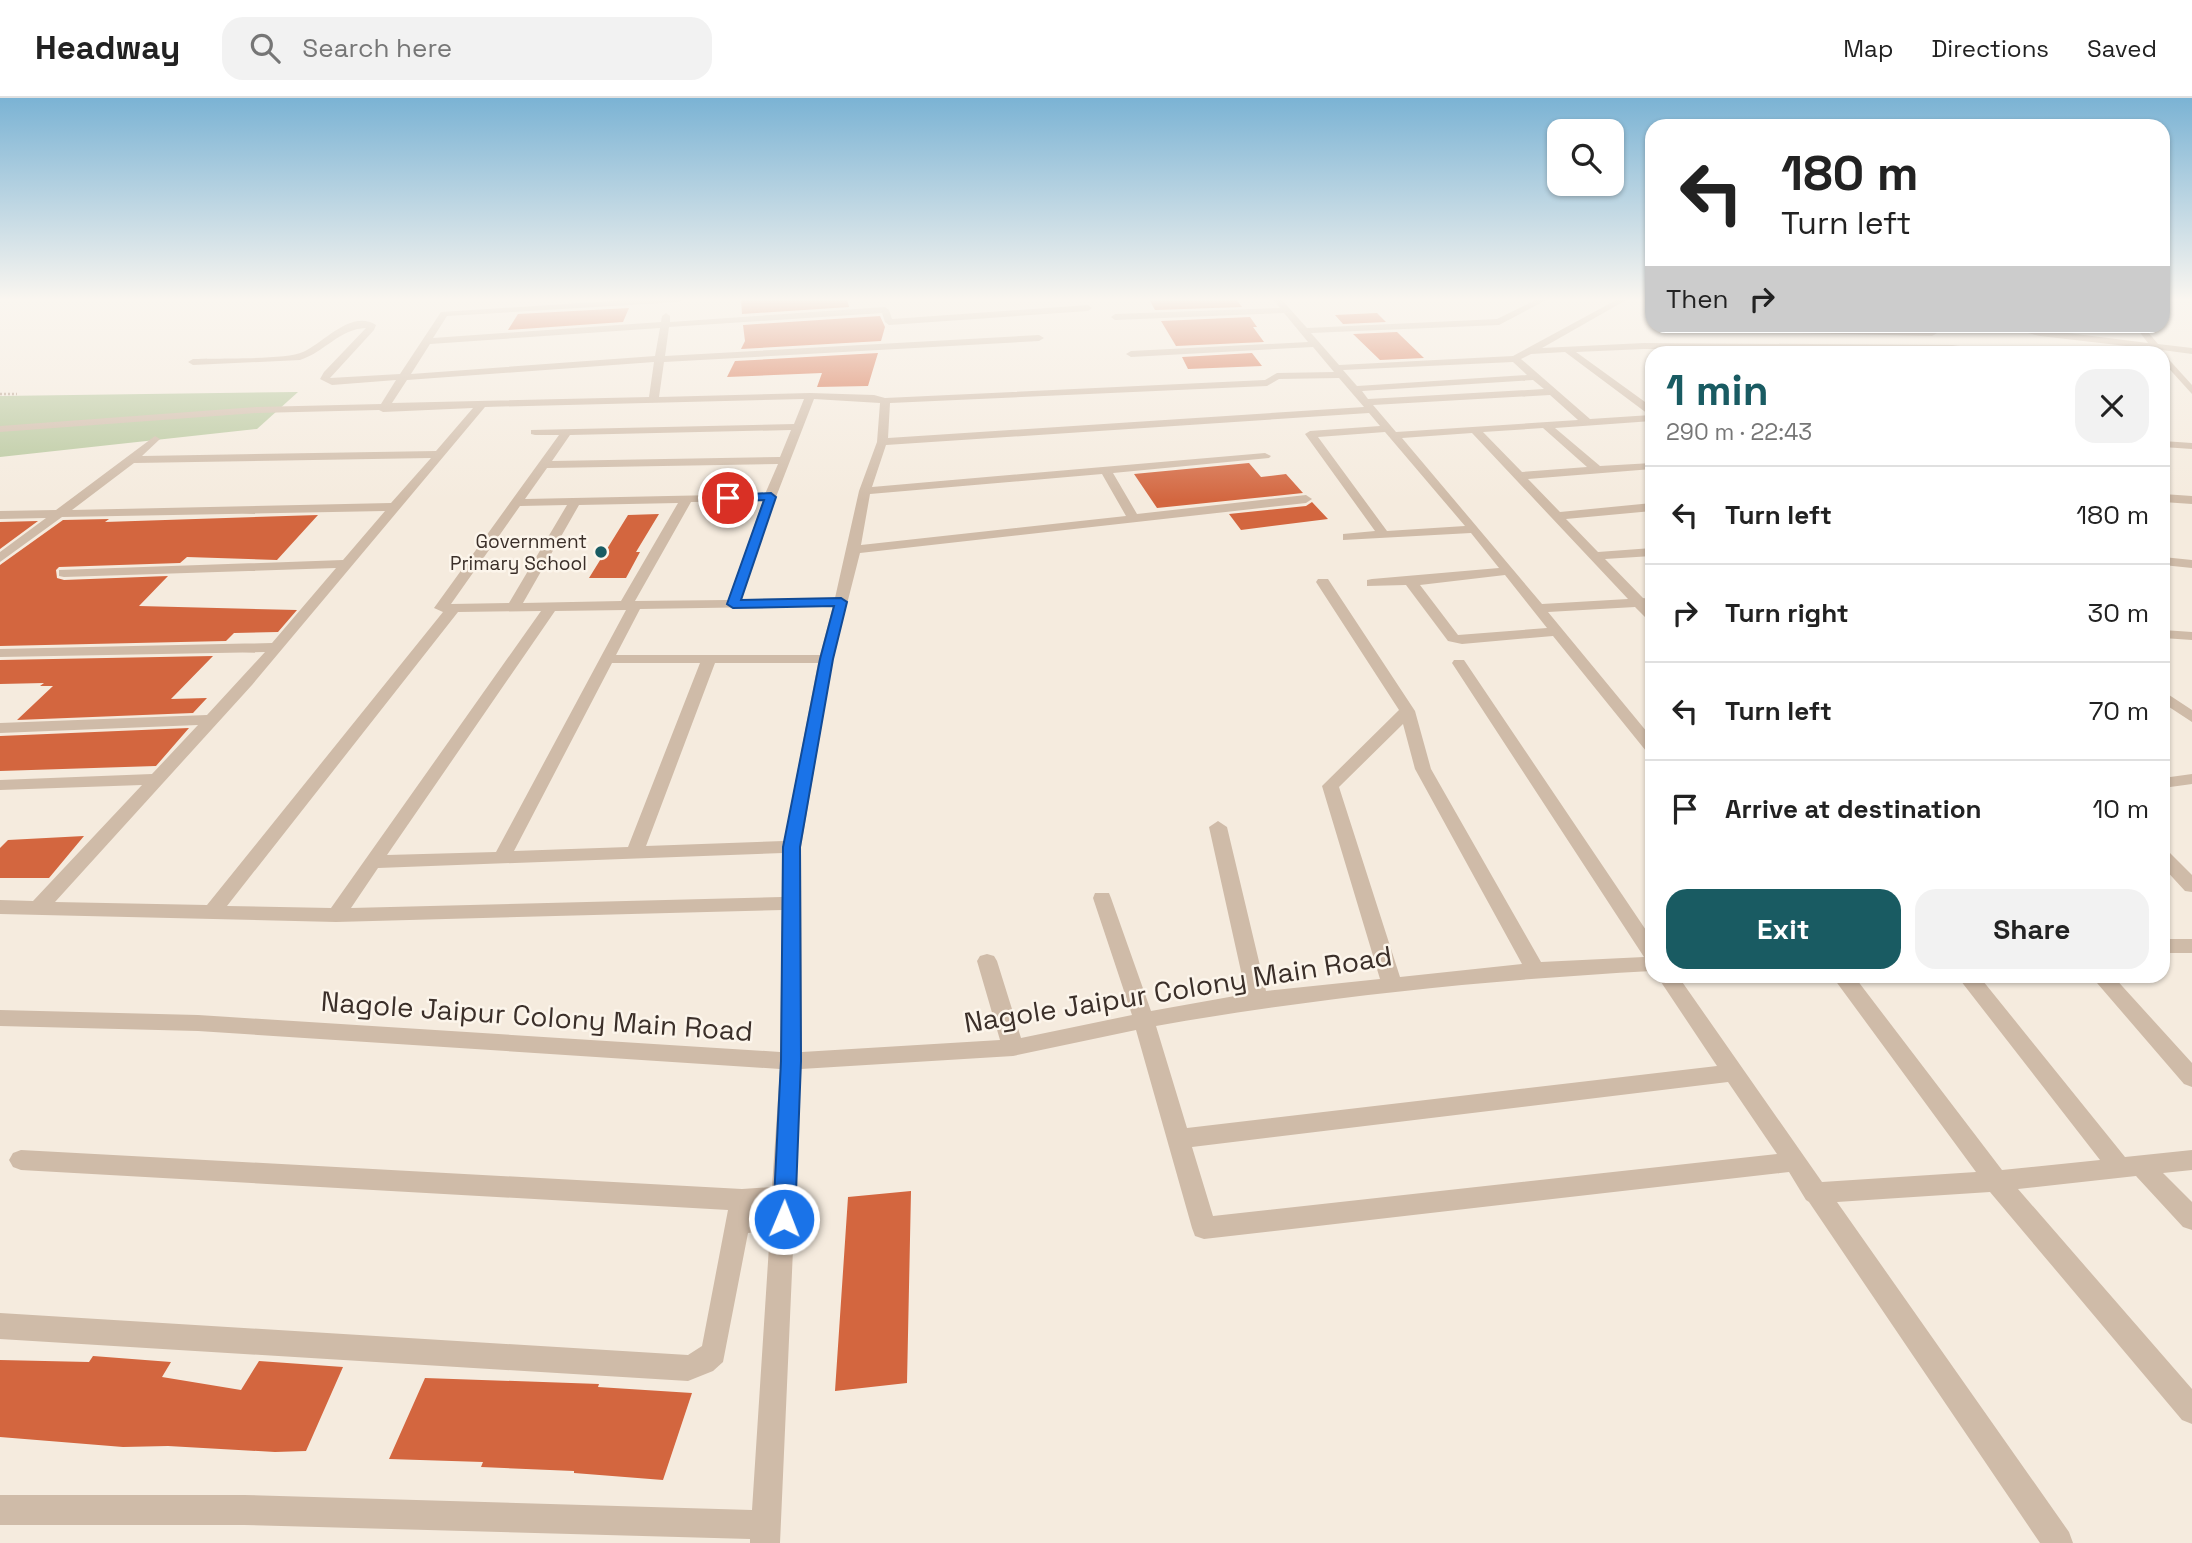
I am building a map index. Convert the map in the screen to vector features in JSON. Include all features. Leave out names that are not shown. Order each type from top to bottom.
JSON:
[{"type":"street","points":[[334,366],[325,379],[332,382],[547,366]]},
{"type":"street","points":[[383,409],[409,366]]},
{"type":"street","points":[[654,398],[659,366]]},
{"type":"street","points":[[1333,366],[1474,529],[1645,739]]},
{"type":"street","points":[[0,429],[257,410],[383,409],[654,398],[810,396],[874,398],[886,401],[921,397],[1267,383],[1277,376],[1405,366]]},
{"type":"street","points":[[1523,366],[1588,423]]},
{"type":"street","points":[[1590,366],[1645,407]]},
{"type":"street","points":[[2171,366],[2192,391]]},
{"type":"street","points":[[1362,400],[1534,377]]},
{"type":"street","points":[[881,442],[1482,389]]},
{"type":"street","points":[[1362,400],[1552,392]]},
{"type":"street","points":[[733,604],[810,396]]},
{"type":"street","points":[[0,1510],[244,1510],[766,1534],[791,1061],[792,847],[826,659],[855,550],[865,491],[881,442],[886,401]]},
{"type":"street","points":[[39,907],[213,720],[481,405]]},
{"type":"street","points":[[1383,534],[1310,434],[1475,430],[1645,419]]},
{"type":"street","points":[[1546,425],[1597,470]]},
{"type":"street","points":[[535,432],[798,427]]},
{"type":"street","points":[[1475,430],[1595,556],[1645,602]]},
{"type":"street","points":[[567,432],[441,608],[841,602]]},
{"type":"street","points":[[0,558],[61,514],[155,439]]},
{"type":"street","points":[[2170,444],[2192,446]]},
{"type":"street","points":[[131,460],[441,454]]},
{"type":"street","points":[[865,491],[1265,456]]},
{"type":"street","points":[[541,465],[785,460]]},
{"type":"street","points":[[1519,476],[1645,467]]},
{"type":"street","points":[[1106,470],[1134,519]]},
{"type":"street","points":[[515,503],[771,497]]},
{"type":"street","points":[[2170,498],[2192,500]]},
{"type":"street","points":[[855,550],[1306,499]]},
{"type":"street","points":[[502,856],[607,659],[631,605],[685,500]]},
{"type":"street","points":[[514,607],[575,502]]},
{"type":"street","points":[[0,515],[394,507]]},
{"type":"street","points":[[1557,516],[1645,508]]},
{"type":"street","points":[[1347,537],[1474,529]]},
{"type":"street","points":[[1595,556],[1645,552]]},
{"type":"street","points":[[2170,562],[2192,564]]},
{"type":"street","points":[[64,573],[347,564]]},
{"type":"street","points":[[1372,583],[1508,571]]},
{"type":"street","points":[[1415,580],[1413,585],[1453,638],[1462,640],[1557,631]]},
{"type":"street","points":[[1323,582],[1407,711],[1423,769],[1535,970]]},
{"type":"street","points":[[1539,608],[1645,602]]},
{"type":"street","points":[[336,915],[551,607]]},
{"type":"street","points":[[212,912],[454,608]]},
{"type":"street","points":[[2170,634],[2192,636]]},
{"type":"street","points":[[0,653],[277,647]]},
{"type":"street","points":[[607,659],[826,659]]},
{"type":"street","points":[[635,851],[709,659]]},
{"type":"street","points":[[1459,663],[1645,943]]},
{"type":"street","points":[[2170,701],[2192,717]]},
{"type":"street","points":[[1392,984],[1330,786],[1407,711]]},
{"type":"street","points":[[0,728],[213,720]]},
{"type":"street","points":[[0,785],[158,779]]},
{"type":"street","points":[[2170,782],[2192,779]]},
{"type":"street","points":[[1218,827],[1258,1000]]},
{"type":"street","points":[[371,862],[792,847]]},
{"type":"street","points":[[2170,863],[2192,886]]},
{"type":"street","points":[[1102,898],[1144,1020],[1203,1228],[1793,1162]]},
{"type":"street","points":[[0,907],[336,915],[791,903]]},
{"type":"street","points":[[2170,946],[2192,946]]},
{"type":"street","points":[[987,961],[1013,1048]]},
{"type":"street","name":"Nagole Jaipur Colony Main Road","points":[[0,1018],[198,1023],[791,1061],[1013,1048],[1144,1020],[1258,1000],[1535,970],[1645,964]]},
{"type":"street","points":[[1672,983],[1731,1073],[2058,1543]]},
{"type":"street","points":[[1847,983],[1996,1181],[2192,1410]]},
{"type":"street","points":[[1972,983],[2131,1167],[2192,1219]]},
{"type":"street","points":[[2107,983],[2192,1078]]},
{"type":"street","points":[[1177,1139],[1731,1073]]},
{"type":"street","points":[[20,1160],[739,1211],[784,1208]]},
{"type":"street","points":[[1814,1193],[1996,1181],[2192,1160]]},
{"type":"street","points":[[0,1326],[688,1368],[704,1362],[714,1353],[739,1211]]},
{"type":"path","points":[[0,394],[17,394]]},
{"type":"green space","points":[[298,392],[257,429],[0,457],[0,396]]},
{"type":"building","points":[[732,366],[874,366],[868,386],[817,387],[822,373],[727,377]]},
{"type":"building","points":[[1187,366],[1251,366],[1188,369]]},
{"type":"building","points":[[1249,463],[1261,477],[1286,474],[1303,493],[1157,508],[1134,474]]},
{"type":"building","points":[[1312,502],[1328,519],[1241,530],[1229,514],[1306,506]]},
{"type":"building","points":[[659,514],[636,552],[640,552],[626,578],[589,578],[628,515]]},
{"type":"building","points":[[318,515],[277,560],[187,557],[180,563],[59,567],[56,570],[57,578],[64,580],[168,576],[139,606],[297,610],[278,632],[234,633],[226,641],[0,646],[0,565],[63,520],[109,519],[105,522]]},
{"type":"building","points":[[38,521],[0,549],[0,522]]},
{"type":"building","points":[[213,656],[171,699],[207,698],[193,713],[17,720],[53,686],[40,686],[44,683],[0,684],[0,660]]},
{"type":"building","points":[[189,728],[156,766],[0,771],[0,736]]},
{"type":"building","points":[[84,836],[49,878],[0,878],[0,848],[8,840]]},
{"type":"building","points":[[911,1191],[907,1383],[835,1391],[848,1197]]},
{"type":"building","points":[[93,1356],[171,1362],[162,1377],[241,1390],[259,1361],[343,1367],[306,1451],[123,1447],[0,1437],[0,1360],[89,1362]]},
{"type":"building","points":[[425,1378],[599,1384],[598,1387],[692,1393],[663,1480],[574,1471],[481,1467],[483,1462],[389,1459]]},
{"type":"place","name":"Government Primary School","points":[[601,552]]},
{"type":"route","points":[[728,498],[771,497],[733,604],[841,602],[826,659],[792,847],[791,1061],[784,1219]]}]
